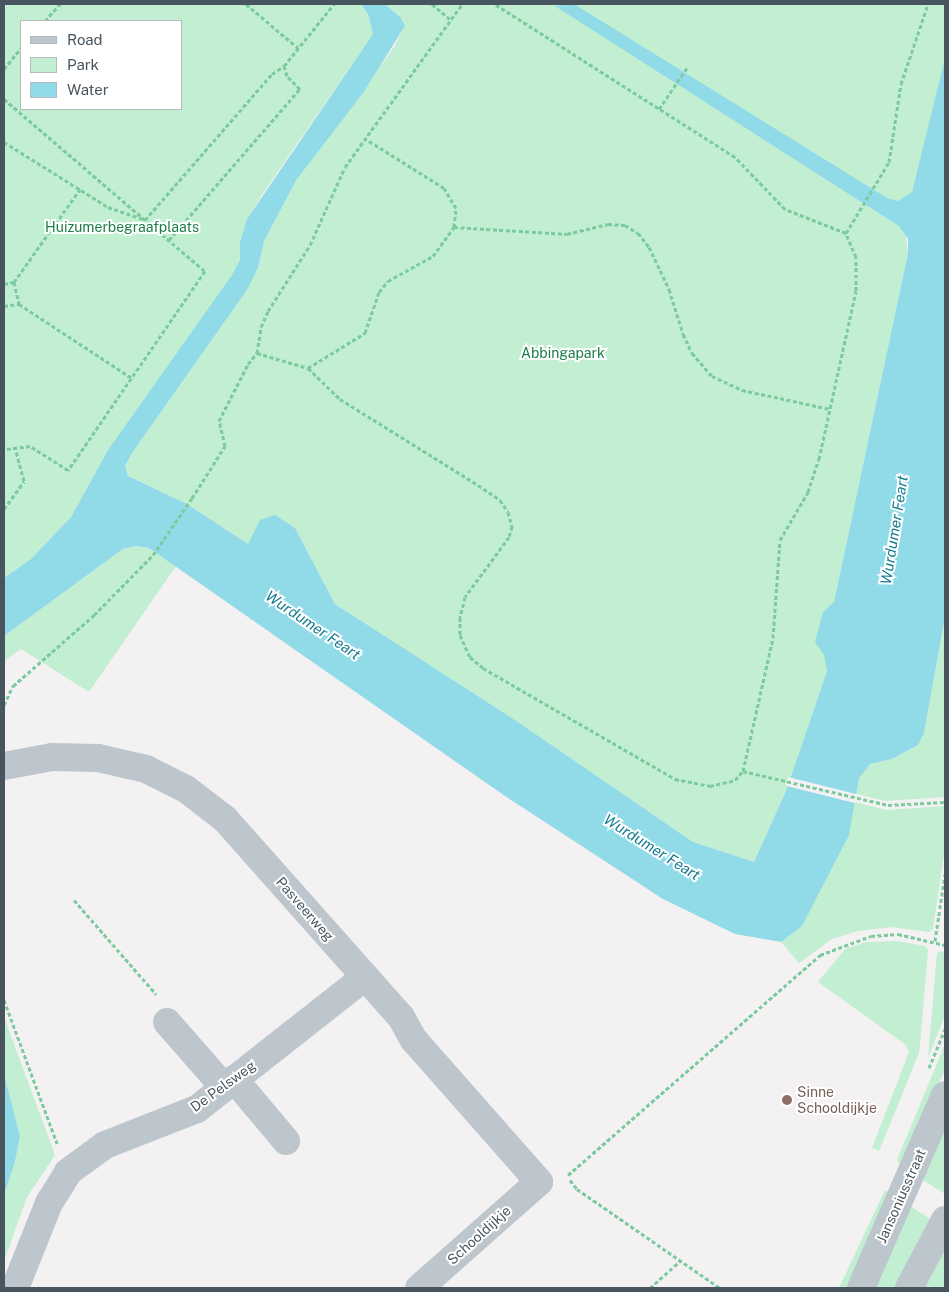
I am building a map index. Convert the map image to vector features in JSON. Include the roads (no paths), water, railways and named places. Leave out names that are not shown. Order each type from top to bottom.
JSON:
[{"type":"street","name":"Pasveerweg","points":[[4,766],[52,757],[98,758],[146,769],[186,789],[225,819],[401,1017],[414,1040],[539,1182]]},
{"type":"street","name":"De Pelsweg","points":[[15,1288],[49,1203],[68,1172],[106,1145],[197,1108],[364,977]]},
{"type":"street","points":[[168,1022],[286,1141]]},
{"type":"street","name":"Jansoniusstraat","points":[[861,1288],[944,1100]]},
{"type":"street","name":"Schooldijkje","points":[[419,1288],[539,1182]]},
{"type":"street","points":[[909,1288],[945,1220]]},
{"type":"water","name":"Wurdumer Feart","points":[[361,4],[385,4],[401,18],[405,26],[363,93],[297,179],[264,241],[258,268],[247,290],[132,453],[125,466],[128,476],[187,504],[248,544],[260,520],[275,515],[295,528],[335,604],[518,722],[693,842],[754,862],[786,791],[827,671],[824,655],[815,642],[823,612],[834,602],[908,253],[908,239],[899,226],[555,6],[574,4],[887,198],[898,201],[912,192],[945,58],[945,617],[924,733],[918,745],[892,759],[870,764],[859,778],[849,835],[802,926],[781,942],[735,934],[663,899],[505,796],[149,548],[137,546],[123,549],[4,636],[4,578],[31,559],[71,517],[108,450],[232,275],[240,260],[240,242],[247,219],[373,34],[368,14]]},
{"type":"water","points":[[4,1074],[20,1136],[15,1162],[4,1195]]},
{"type":"place","name":"Sinne Schooldijkje","points":[[787,1100]]},
{"type":"park label","name":"Huizumerbegraafplaats","points":[[122,227]]},
{"type":"park label","name":"Abbingapark","points":[[563,353]]}]
